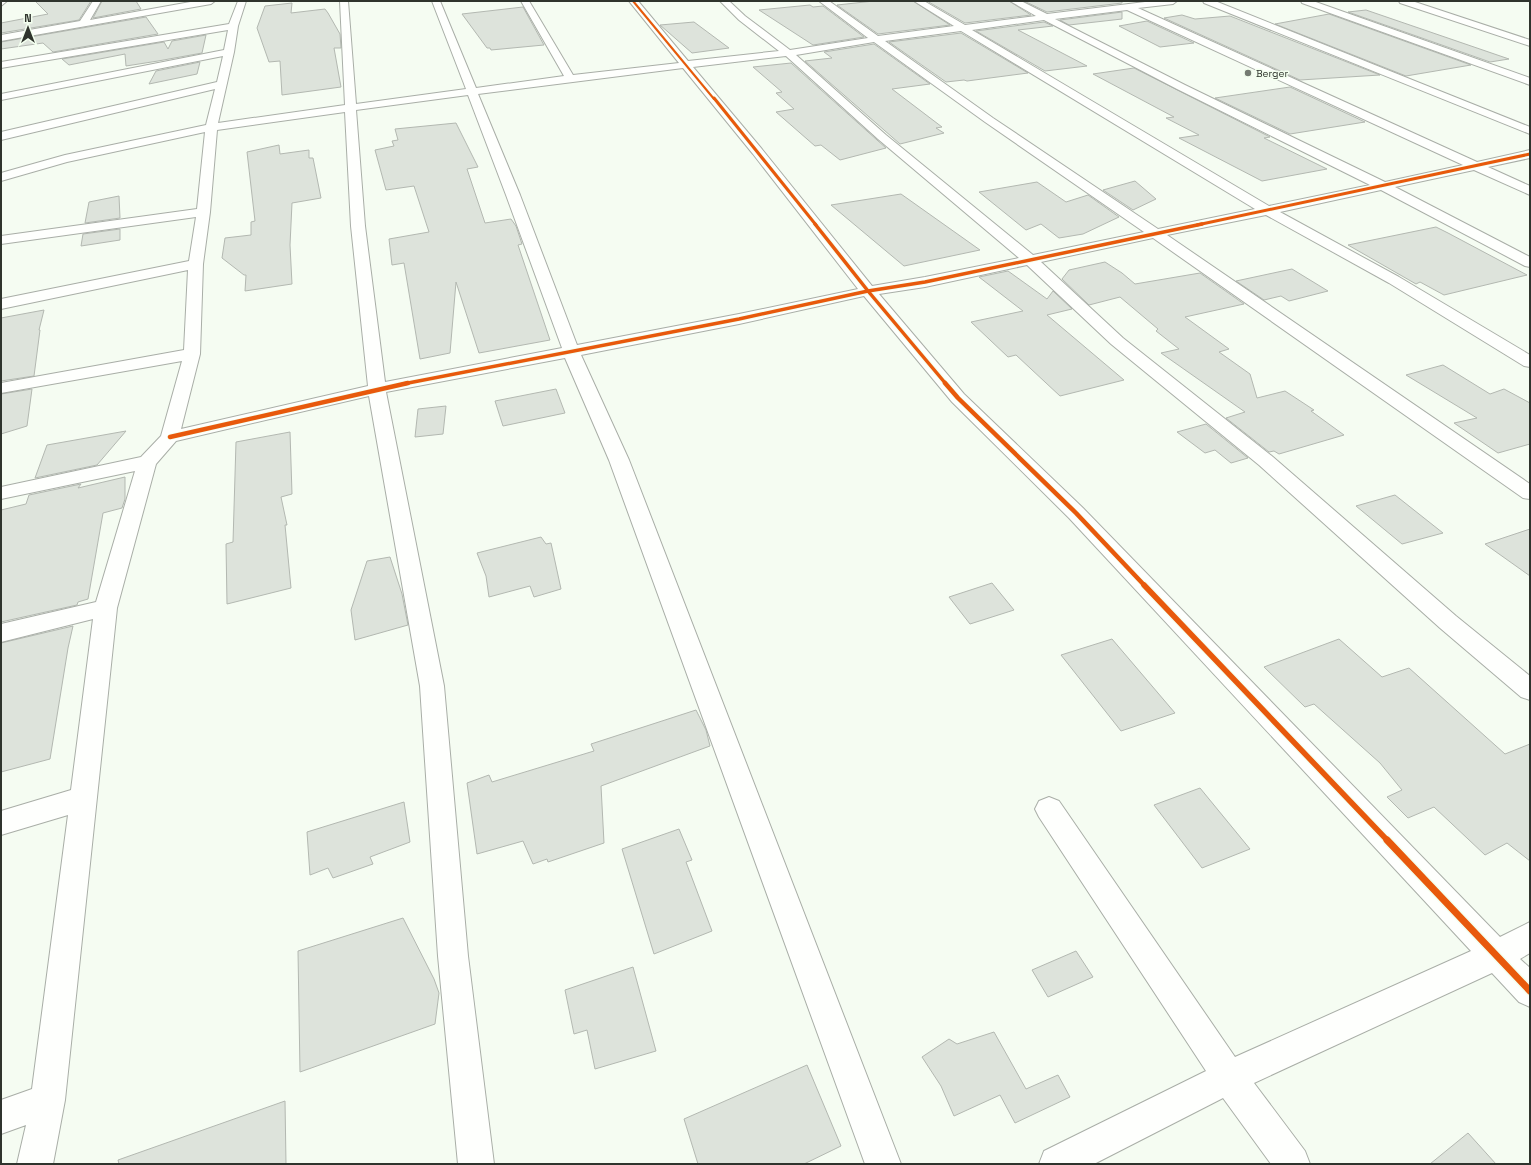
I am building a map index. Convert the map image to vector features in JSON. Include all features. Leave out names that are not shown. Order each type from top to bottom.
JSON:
[{"type":"street","points":[[83,24],[97,1]]},
{"type":"street","points":[[1,38],[212,1]]},
{"type":"street","points":[[35,1164],[48,1100],[82,799],[106,608],[147,462],[170,437],[192,354],[196,264],[203,212],[211,127],[229,52],[233,26],[242,1]]},
{"type":"street","points":[[344,1],[358,226],[377,389],[432,686],[453,956],[476,1164]]},
{"type":"street","points":[[436,1],[513,195],[571,351],[619,460],[883,1164]]},
{"type":"street","points":[[525,1],[570,78]]},
{"type":"street","points":[[633,1],[757,151],[868,291],[958,398],[1076,513],[1530,991]]},
{"type":"street","points":[[724,1],[742,18],[788,53],[882,137],[1029,259],[1118,341],[1266,461],[1448,622],[1530,690]]},
{"type":"street","points":[[823,1],[989,120],[1154,234],[1272,313],[1530,493]]},
{"type":"street","points":[[918,1],[1267,210],[1394,280],[1530,362]]},
{"type":"street","points":[[1014,1],[1181,87],[1383,186],[1530,263]]},
{"type":"street","points":[[1114,1],[1530,191]]},
{"type":"street","points":[[1,177],[66,159],[211,127],[570,78],[686,66],[788,53],[962,27],[1173,1]]},
{"type":"street","points":[[1207,1],[1530,131]]},
{"type":"street","points":[[1305,1],[1530,82]]},
{"type":"street","points":[[1404,1],[1530,43]]},
{"type":"street","points":[[1,65],[233,26]]},
{"type":"street","points":[[1,97],[229,52]]},
{"type":"street","points":[[1,136],[221,84]]},
{"type":"street","points":[[170,437],[377,389],[739,319],[868,291],[925,282],[1530,154]]},
{"type":"street","points":[[1,240],[203,212]]},
{"type":"street","points":[[1,304],[196,264]]},
{"type":"street","points":[[1,388],[192,354]]},
{"type":"street","points":[[1,493],[147,462]]},
{"type":"street","points":[[1,633],[106,608]]},
{"type":"street","points":[[1,823],[82,799]]},
{"type":"street","points":[[1049,808],[1229,1077],[1292,1164]]},
{"type":"street","points":[[1057,1164],[1229,1077],[1497,956],[1530,937]]},
{"type":"street","points":[[1,1117],[48,1100]]},
{"type":"building","points":[[35,1],[91,1],[79,20],[1,33],[1,23],[48,14]]},
{"type":"building","points":[[102,1],[136,1],[141,9],[93,18]]},
{"type":"building","points":[[874,1],[913,1],[950,25],[878,34],[837,5]]},
{"type":"building","points":[[927,1],[1009,1],[1031,15],[965,23]]},
{"type":"building","points":[[1024,1],[1122,1],[1122,3],[1047,12]]},
{"type":"building","points":[[292,3],[291,13],[325,9],[328,13],[340,34],[341,48],[334,48],[341,87],[282,95],[280,61],[269,62],[257,28],[265,6]]},
{"type":"building","points":[[810,5],[813,7],[823,6],[864,37],[813,45],[759,10]]},
{"type":"building","points":[[523,7],[544,45],[491,50],[490,48],[487,48],[462,14]]},
{"type":"building","points":[[1366,10],[1509,59],[1490,62],[1348,12]]},
{"type":"building","points":[[1122,12],[1122,19],[1069,25],[1060,20]]},
{"type":"building","points":[[1329,14],[1471,65],[1406,76],[1275,24]]},
{"type":"building","points":[[1182,15],[1195,19],[1230,16],[1380,75],[1300,80],[1164,18]]},
{"type":"building","points":[[146,17],[158,34],[53,52],[43,43],[1,49],[1,42]]},
{"type":"building","points":[[1147,21],[1194,43],[1160,47],[1119,26]]},
{"type":"building","points":[[694,22],[729,48],[692,53],[660,25]]},
{"type":"building","points":[[1044,22],[1053,26],[1018,30],[1087,66],[1045,71],[976,31]]},
{"type":"building","points":[[961,33],[1028,73],[967,81],[946,82],[889,42]]},
{"type":"building","points":[[206,35],[202,53],[158,61],[126,66],[125,54],[69,65],[62,59],[164,42],[168,49],[172,41]]},
{"type":"building","points":[[874,44],[930,84],[892,89],[942,127],[936,128],[944,133],[900,144],[805,61],[832,58],[824,52]]},
{"type":"building","points":[[200,62],[197,74],[149,84],[156,71]]},
{"type":"building","points":[[791,63],[886,148],[840,160],[821,145],[815,146],[776,112],[794,109],[776,93],[782,92],[753,67]]},
{"type":"building","points":[[1134,68],[1270,137],[1264,138],[1327,169],[1262,181],[1179,138],[1199,135],[1166,118],[1174,117],[1093,74]]},
{"type":"building","points":[[1290,87],[1365,122],[1290,134],[1215,98]]},
{"type":"building","points":[[456,123],[478,167],[467,169],[485,223],[511,219],[516,226],[522,244],[518,245],[550,340],[479,353],[456,282],[450,353],[420,359],[404,263],[392,265],[389,239],[429,232],[414,186],[386,190],[375,150],[394,146],[392,141],[398,140],[395,129]]},
{"type":"building","points":[[279,145],[280,154],[309,150],[309,158],[313,158],[321,198],[292,203],[290,245],[292,284],[245,291],[246,275],[222,258],[225,238],[251,235],[251,222],[255,221],[247,152]]},
{"type":"building","points":[[1135,181],[1156,199],[1133,210],[1103,190]]},
{"type":"building","points":[[1037,182],[1066,202],[1088,195],[1119,217],[1083,234],[1059,238],[1041,224],[1026,230],[979,192]]},
{"type":"building","points":[[901,194],[980,250],[904,266],[831,205]]},
{"type":"building","points":[[119,196],[120,218],[85,223],[89,202]]},
{"type":"building","points":[[1436,227],[1527,275],[1444,295],[1420,282],[1416,284],[1348,245]]},
{"type":"building","points":[[120,229],[120,240],[81,246],[83,234]]},
{"type":"building","points":[[1105,262],[1135,284],[1200,273],[1244,304],[1185,317],[1229,349],[1219,352],[1250,374],[1257,398],[1285,391],[1314,410],[1311,411],[1344,435],[1279,454],[1274,451],[1269,452],[1226,418],[1245,412],[1161,353],[1179,349],[1156,331],[1158,329],[1120,297],[1089,305],[1062,279],[1069,270]]},
{"type":"building","points":[[1292,269],[1328,291],[1289,301],[1281,296],[1264,300],[1236,281]]},
{"type":"building","points":[[1008,271],[1047,299],[1053,291],[1072,309],[1047,315],[1124,380],[1060,396],[1016,355],[1008,357],[971,322],[1023,311],[979,277]]},
{"type":"building","points":[[44,310],[39,330],[34,376],[1,381],[1,318]]},
{"type":"building","points":[[1443,365],[1490,394],[1504,389],[1530,403],[1530,444],[1498,453],[1454,423],[1477,418],[1406,375]]},
{"type":"building","points":[[32,389],[27,426],[1,434],[1,394]]},
{"type":"building","points":[[556,389],[565,413],[503,426],[495,401]]},
{"type":"building","points":[[446,406],[443,434],[415,437],[418,409]]},
{"type":"building","points":[[1206,424],[1248,458],[1231,463],[1215,450],[1205,453],[1177,432]]},
{"type":"building","points":[[126,431],[97,465],[35,478],[47,445]]},
{"type":"building","points":[[290,432],[292,494],[281,497],[287,525],[285,525],[291,588],[227,604],[226,544],[233,542],[236,442]]},
{"type":"building","points":[[125,477],[125,499],[122,508],[103,513],[88,599],[78,602],[77,605],[1,622],[1,510],[26,504],[29,495],[81,484],[78,488]]},
{"type":"building","points":[[1395,495],[1443,533],[1402,544],[1356,506]]},
{"type":"building","points":[[1530,529],[1530,576],[1485,544]]},
{"type":"building","points":[[541,537],[546,544],[551,543],[561,589],[534,597],[530,586],[489,597],[486,576],[477,553]]},
{"type":"building","points":[[390,557],[402,594],[408,625],[355,640],[351,610],[367,561]]},
{"type":"building","points":[[992,583],[1014,610],[970,624],[949,597]]},
{"type":"building","points":[[73,626],[50,759],[1,772],[1,643]]},
{"type":"building","points":[[1112,639],[1175,713],[1121,731],[1061,655]]},
{"type":"building","points":[[1339,639],[1382,677],[1409,668],[1505,754],[1530,744],[1530,861],[1507,843],[1485,855],[1434,807],[1408,818],[1387,797],[1402,790],[1380,763],[1314,704],[1305,707],[1264,667]]},
{"type":"building","points":[[696,710],[706,730],[710,746],[601,786],[604,843],[548,862],[547,859],[533,864],[523,841],[477,854],[467,783],[489,775],[492,782],[594,751],[591,744]]},
{"type":"building","points":[[1200,788],[1250,849],[1202,868],[1154,805]]},
{"type":"building","points":[[404,802],[410,842],[370,857],[373,864],[333,878],[328,868],[310,875],[307,832]]},
{"type":"building","points":[[679,829],[692,860],[686,862],[712,931],[654,954],[622,849]]},
{"type":"building","points":[[403,918],[434,979],[439,993],[435,1024],[300,1072],[298,951]]},
{"type":"building","points":[[1076,951],[1093,977],[1048,997],[1032,970]]},
{"type":"building","points":[[633,967],[656,1051],[595,1069],[587,1030],[574,1034],[565,990]]},
{"type":"building","points":[[994,1032],[1026,1089],[1058,1075],[1070,1097],[1015,1123],[1000,1095],[954,1116],[941,1086],[922,1057],[949,1039],[957,1044]]},
{"type":"building","points":[[807,1065],[841,1146],[804,1164],[698,1164],[684,1119]]},
{"type":"building","points":[[285,1101],[286,1164],[119,1164],[118,1160]]},
{"type":"building","points":[[1468,1133],[1496,1164],[1430,1164]]},
{"type":"cycle path","points":[[633,1],[757,151],[868,291],[958,398],[1076,513],[1530,991]]},
{"type":"cycle path","points":[[170,437],[377,389],[739,319],[868,291],[925,282],[1530,154]]},
{"type":"place","name":"Berger","points":[[1248,73]]}]
